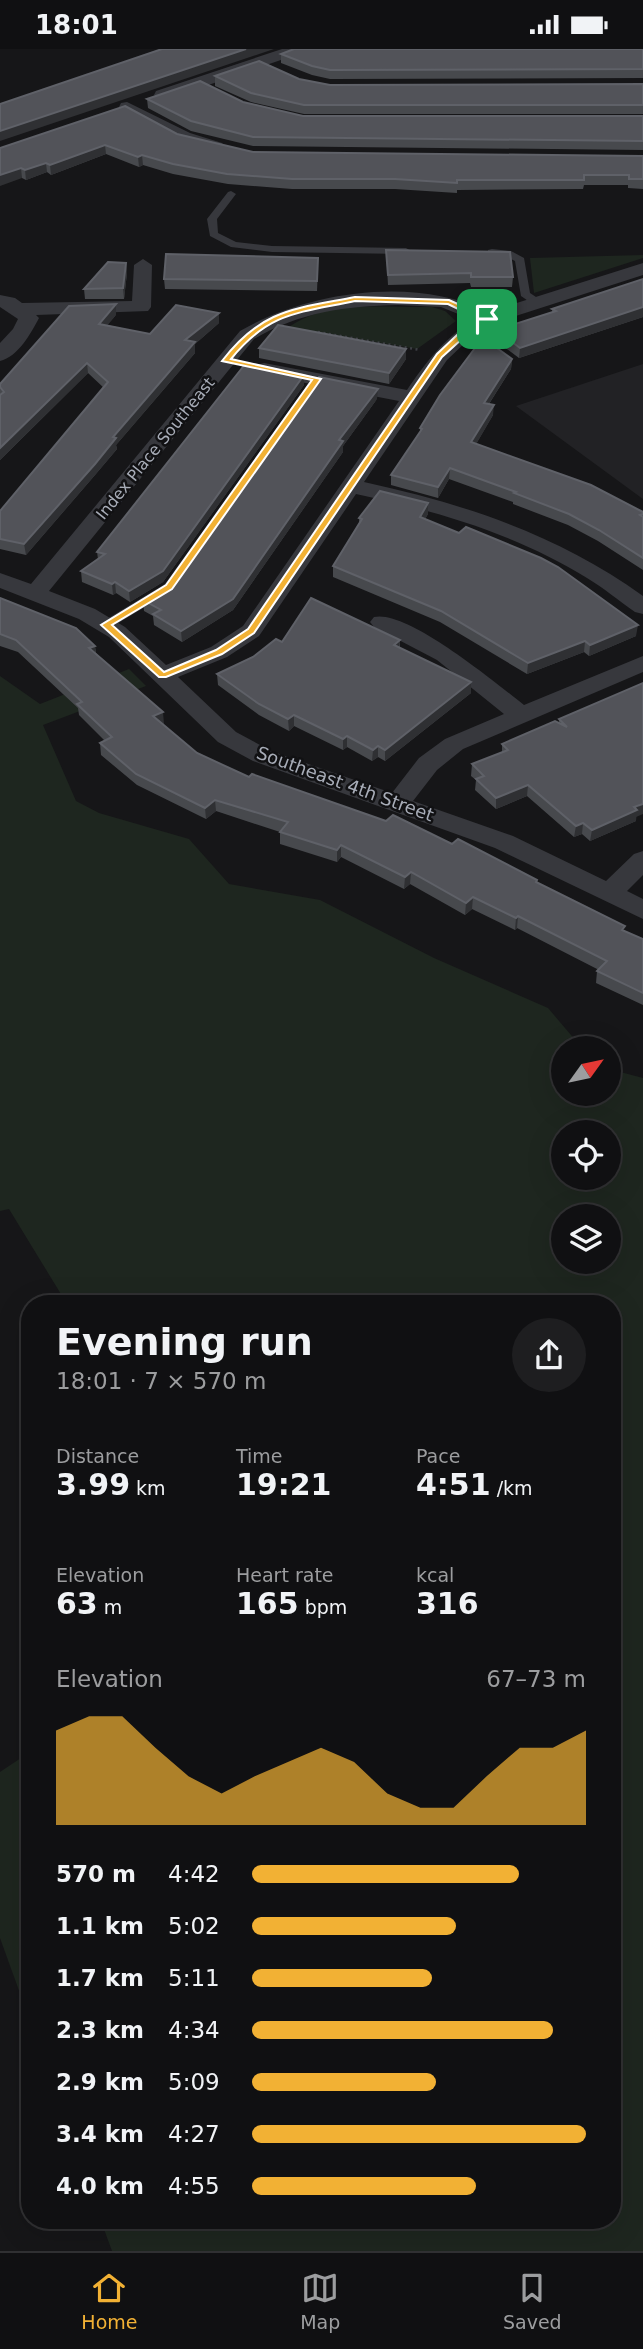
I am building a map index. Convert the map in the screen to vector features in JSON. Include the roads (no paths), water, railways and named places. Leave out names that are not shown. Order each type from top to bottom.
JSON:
[{"type":"street","points":[[108,114],[203,86],[298,49]]},
{"type":"street","points":[[259,62],[285,74]]},
{"type":"street","points":[[127,107],[184,137],[229,149]]},
{"type":"street","points":[[19,309],[141,307],[143,265]]},
{"type":"street","points":[[163,675],[219,652],[251,631],[441,354],[460,336],[487,319],[643,269]]},
{"type":"street","name":"Index Place Southeast","points":[[36,592],[247,335],[266,323],[295,311],[355,299],[449,302],[487,319]]},
{"type":"street","points":[[0,301],[8,302],[29,318],[22,332],[0,355]]},
{"type":"street","points":[[226,361],[412,397]]},
{"type":"street","points":[[351,486],[411,498],[473,515],[516,532],[587,568],[643,607]]},
{"type":"street","name":"Southeast 4th Street","points":[[0,580],[36,592],[117,632],[227,737],[262,756],[504,842],[643,910]]},
{"type":"street","points":[[382,622],[445,655],[520,714]]},
{"type":"street","points":[[397,804],[428,764],[454,744],[643,663]]},
{"type":"street","points":[[609,893],[643,860]]},
{"type":"lane","points":[[231,194],[212,219],[213,234],[234,245],[272,249],[417,251]]},
{"type":"lane","points":[[483,252],[507,253],[520,260],[525,294],[538,303]]},
{"type":"lane","points":[[106,625],[169,587],[317,379]]}]
